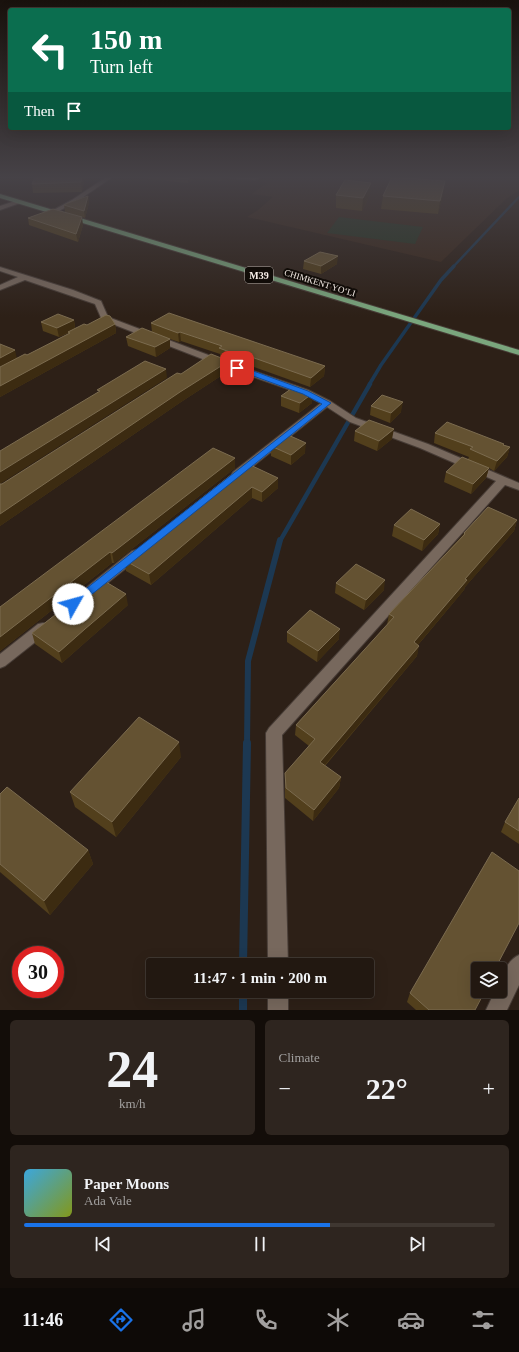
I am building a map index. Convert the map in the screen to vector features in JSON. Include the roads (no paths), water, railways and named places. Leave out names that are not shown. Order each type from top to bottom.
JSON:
[{"type":"highway","name":"CHIMKENT YO‘LI","points":[[90,223],[519,353]]},
{"type":"street","points":[[0,269],[98,303],[102,320],[279,382],[327,403],[354,420],[424,446],[519,487]]},
{"type":"street","points":[[0,288],[25,277]]},
{"type":"street","points":[[195,366],[208,358]]},
{"type":"street","points":[[228,481],[327,403]]},
{"type":"street","points":[[278,958],[274,733],[503,480]]},
{"type":"street","points":[[80,598],[148,545]]},
{"type":"street","points":[[0,662],[49,623]]},
{"type":"street","points":[[496,1010],[519,965]]},
{"type":"street","points":[[278,998],[278,1010]]},
{"type":"waterway","points":[[453,267],[494,223]]},
{"type":"waterway","points":[[369,385],[381,365],[441,280],[454,266]]},
{"type":"waterway","points":[[280,541],[370,384]]},
{"type":"waterway","points":[[247,744],[248,661],[280,540]]},
{"type":"waterway","points":[[243,958],[247,743]]},
{"type":"waterway","points":[[243,998],[243,1010]]}]
